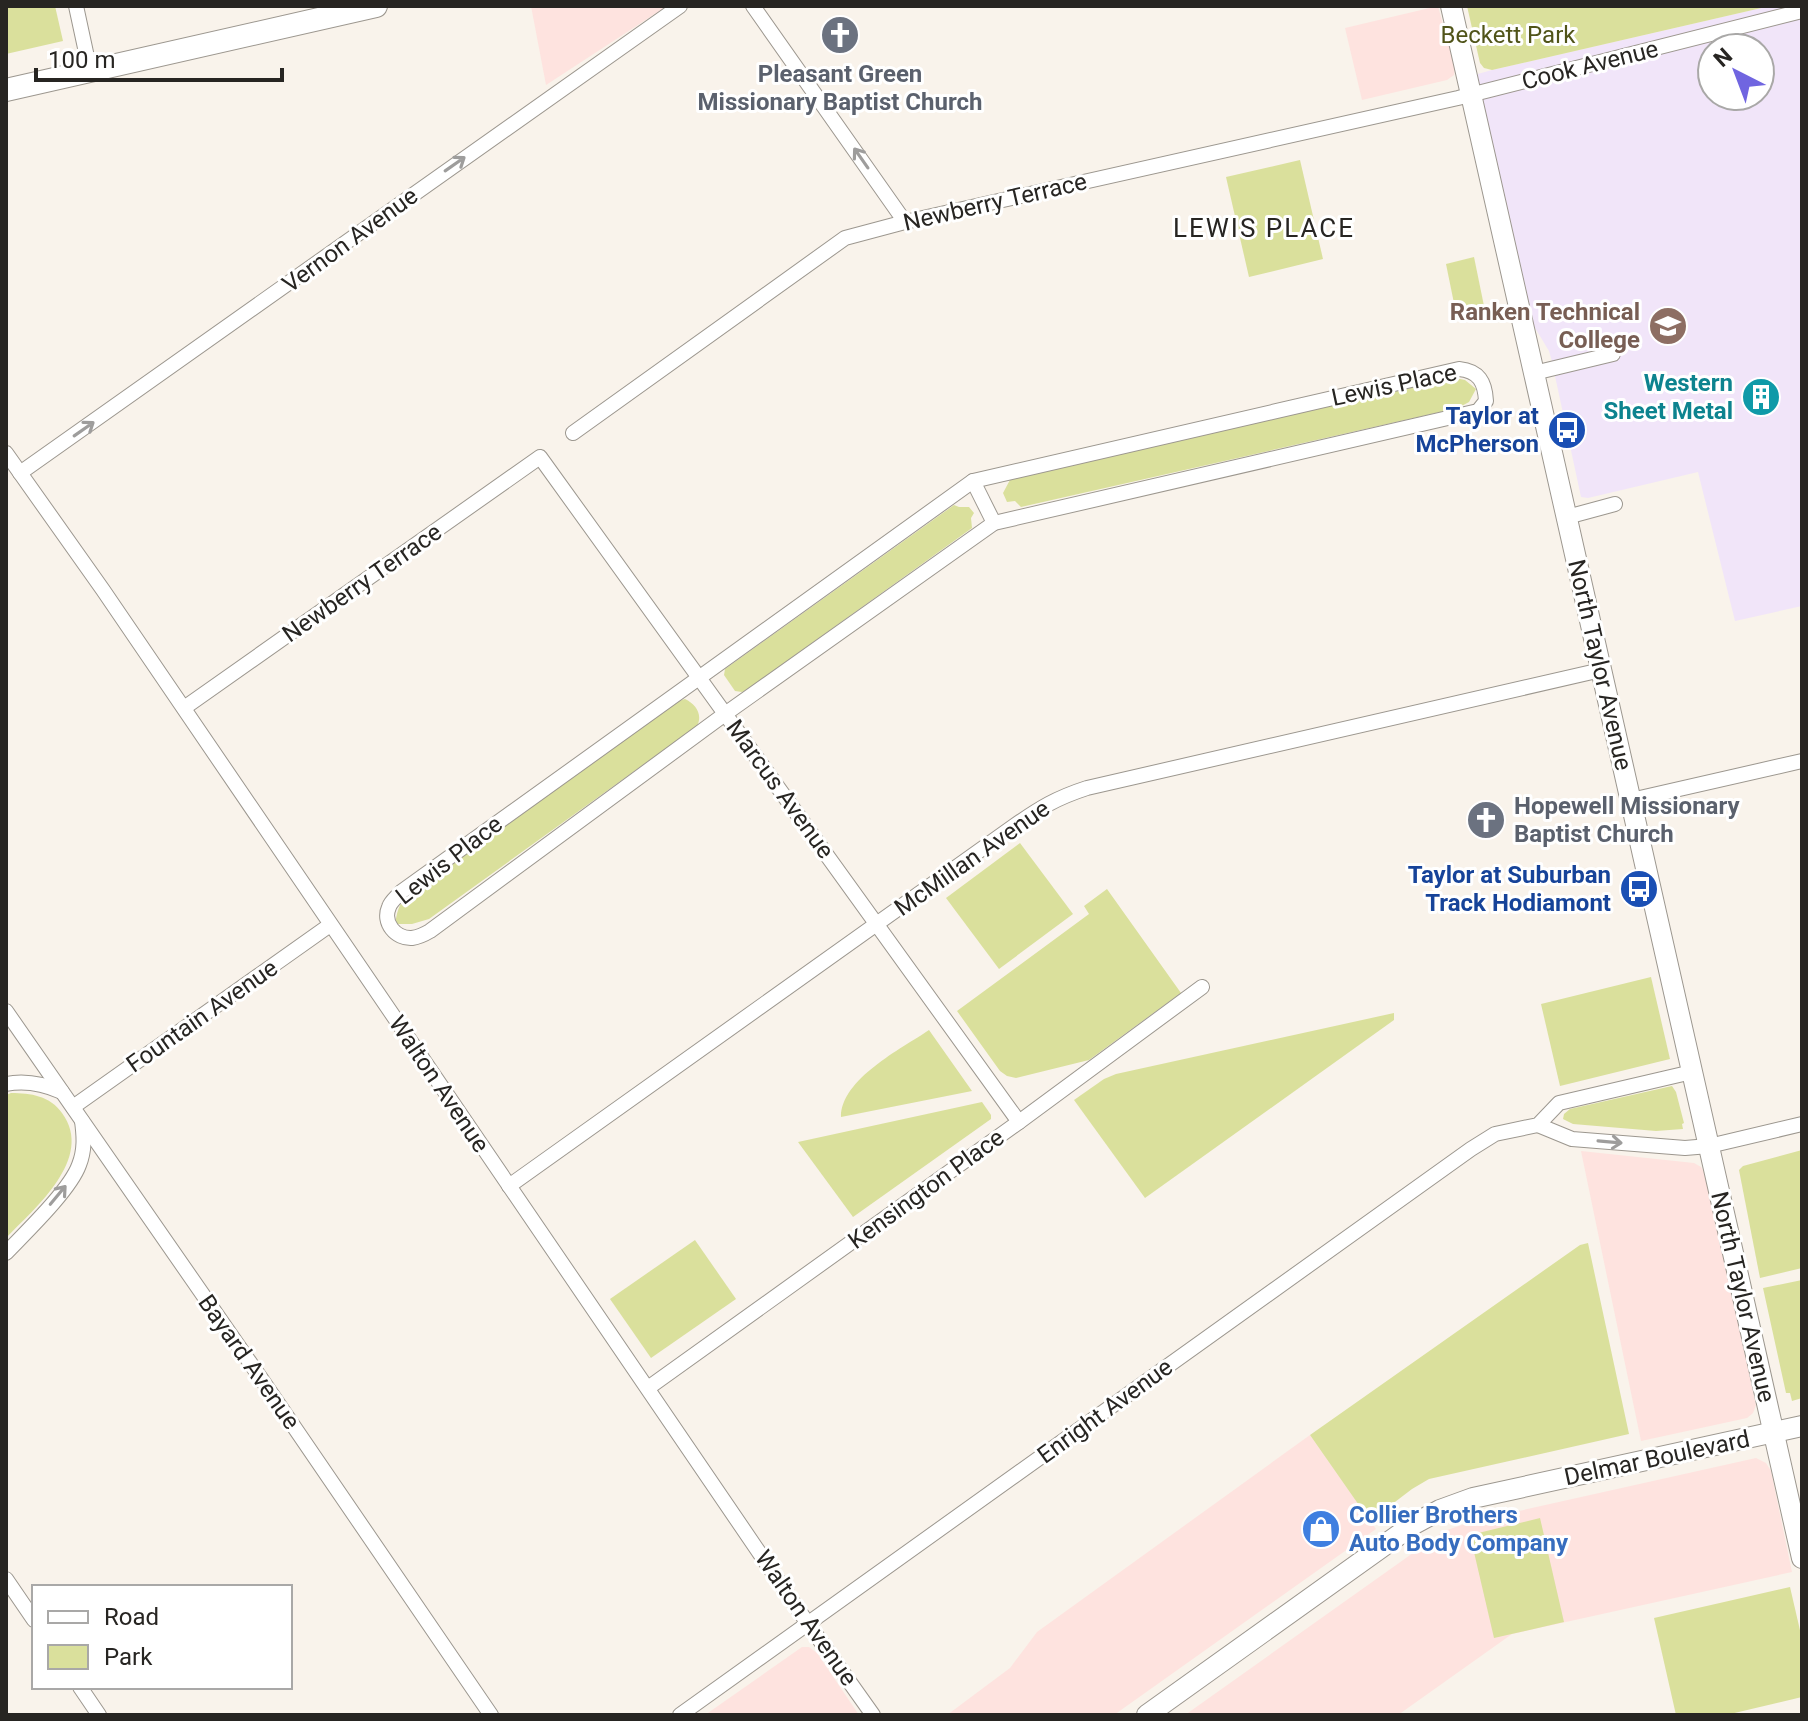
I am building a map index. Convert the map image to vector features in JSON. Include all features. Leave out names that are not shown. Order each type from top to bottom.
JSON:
[{"type":"main road","points":[[6,90],[376,6]]},
{"type":"street","points":[[76,6],[90,71]]},
{"type":"street","name":"Vernon Avenue","points":[[20,473],[680,6]]},
{"type":"street","points":[[753,6],[905,222]]},
{"type":"street","name":"North Taylor Avenue","points":[[1451,6],[1802,1558]]},
{"type":"street","name":"Cook Avenue","points":[[1471,94],[1802,11]]},
{"type":"street","name":"Newberry Terrace","points":[[573,433],[845,238],[1471,94]]},
{"type":"street","points":[[1534,373],[1613,354]]},
{"type":"street","name":"Lewis Place","points":[[1459,369],[1469,370],[1486,388],[1486,401],[1478,411],[994,523],[725,714],[430,931],[411,938],[401,937],[390,926],[387,910],[401,892],[973,481],[1459,369]]},
{"type":"street","name":"Walton Avenue","points":[[6,453],[873,1715]]},
{"type":"street","name":"Newberry Terrace","points":[[184,708],[540,457]]},
{"type":"street","name":"Marcus Avenue","points":[[540,457],[1019,1122]]},
{"type":"street","points":[[973,481],[994,523]]},
{"type":"street","points":[[1567,517],[1615,504]]},
{"type":"street","name":"McMillan Avenue","points":[[509,1186],[1040,808],[1061,797],[1087,788],[1601,670]]},
{"type":"street","points":[[1631,800],[1802,761]]},
{"type":"street","name":"Fountain Avenue","points":[[73,1107],[330,925]]},
{"type":"street","name":"Kensington Place","points":[[648,1388],[1202,987]]},
{"type":"street","name":"Bayard Avenue","points":[[6,1011],[491,1715]]},
{"type":"street","name":"Enright Avenue","points":[[680,1715],[1471,1149],[1495,1134],[1538,1125],[1559,1103],[1692,1072]]},
{"type":"street","points":[[6,1084],[36,1083],[62,1092]]},
{"type":"street","points":[[6,1253],[57,1197],[76,1171],[84,1148],[82,1120]]},
{"type":"street","points":[[1538,1125],[1572,1139],[1685,1148],[1709,1146],[1802,1124]]},
{"type":"street","name":"Delmar Boulevard","points":[[1147,1715],[1414,1524],[1440,1510],[1473,1498],[1802,1426]]},
{"type":"street","points":[[6,1579],[32,1617]]},
{"type":"street","points":[[81,1689],[99,1715]]},
{"type":"shaded area","points":[[531,6],[667,6],[546,85]]},
{"type":"shaded area","points":[[1438,6],[1455,68],[1454,75],[1447,80],[1362,100],[1345,28]]},
{"type":"shaded area","name":"Ranken Technical College","points":[[1770,6],[1802,6],[1802,606],[1735,621],[1698,472],[1588,498],[1581,497],[1549,351],[1518,300],[1467,77]]},
{"type":"shaded area","points":[[1581,1151],[1694,1163],[1701,1167],[1706,1176],[1756,1405],[1747,1418],[1641,1441]]},
{"type":"shaded area","points":[[1310,1435],[1376,1529],[1114,1715],[947,1715],[1010,1668],[1037,1632]]},
{"type":"shaded area","points":[[1756,1458],[1766,1463],[1771,1471],[1792,1572],[1512,1634],[1398,1715],[1185,1715],[1444,1531],[1474,1521]]},
{"type":"shaded area","points":[[802,1647],[809,1647],[817,1653],[859,1715],[705,1715]]},
{"type":"green space","points":[[6,6],[55,6],[63,41],[6,54]]},
{"type":"green space","name":"Beckett Park","points":[[1467,6],[1770,6],[1492,70],[1480,63]]},
{"type":"green space","points":[[1300,160],[1323,259],[1249,277],[1226,177]]},
{"type":"green space","points":[[1474,257],[1484,306],[1456,313],[1446,264]]},
{"type":"green space","points":[[1455,378],[1465,380],[1476,389],[1469,402],[1458,408],[1021,507],[1015,501],[1007,502],[1003,493],[1011,478]]},
{"type":"green space","points":[[954,505],[969,507],[974,513],[972,528],[748,689],[735,691],[724,675],[725,669]]},
{"type":"green space","points":[[685,699],[697,710],[697,726],[429,919],[412,924],[395,924],[406,897]]},
{"type":"green space","points":[[1020,843],[1073,914],[999,969],[946,898]]},
{"type":"green space","points":[[1107,889],[1181,993],[1089,1060],[1016,1078],[1007,1076],[1000,1071],[957,1011],[1089,914],[1084,906]]},
{"type":"green space","points":[[1651,977],[1670,1059],[1560,1086],[1541,1004]]},
{"type":"green space","points":[[1394,1013],[1394,1020],[1145,1198],[1074,1100],[1116,1074]]},
{"type":"green space","points":[[929,1030],[972,1091],[841,1117],[844,1103],[861,1078]]},
{"type":"green space","points":[[1672,1086],[1684,1123],[1683,1129],[1656,1131],[1573,1124],[1563,1119],[1570,1109]]},
{"type":"green space","points":[[6,1095],[40,1097],[57,1107],[70,1130],[71,1147],[57,1181],[6,1238]]},
{"type":"green space","points":[[982,1102],[991,1119],[853,1217],[798,1142]]},
{"type":"green space","points":[[1802,1150],[1802,1268],[1760,1278],[1739,1170],[1743,1166]]},
{"type":"green space","points":[[695,1240],[736,1299],[651,1358],[610,1299]]},
{"type":"green space","points":[[1588,1243],[1629,1434],[1429,1479],[1370,1521],[1310,1435],[1580,1245]]},
{"type":"green space","points":[[1802,1280],[1802,1398],[1792,1401],[1790,1393],[1786,1393],[1763,1288]]},
{"type":"green space","points":[[1540,1518],[1564,1622],[1494,1638],[1470,1535]]},
{"type":"green space","points":[[1790,1587],[1802,1639],[1802,1697],[1726,1715],[1676,1715],[1654,1618]]},
{"type":"place","name":"Pleasant Green Missionary Baptist Church","points":[[840,35]]},
{"type":"place","name":"Ranken Technical College","points":[[1668,326]]},
{"type":"place","name":"Western Sheet Metal","points":[[1761,397]]},
{"type":"place","name":"Taylor at McPherson","points":[[1567,430]]},
{"type":"place","name":"Hopewell Missionary Baptist Church","points":[[1486,820]]},
{"type":"place","name":"Taylor at Suburban Track Hodiamont","points":[[1639,889]]},
{"type":"place","name":"Collier Brothers Auto Body Company","points":[[1321,1529]]},
{"type":"district","name":"LEWIS PLACE","points":[[1264,228]]}]
